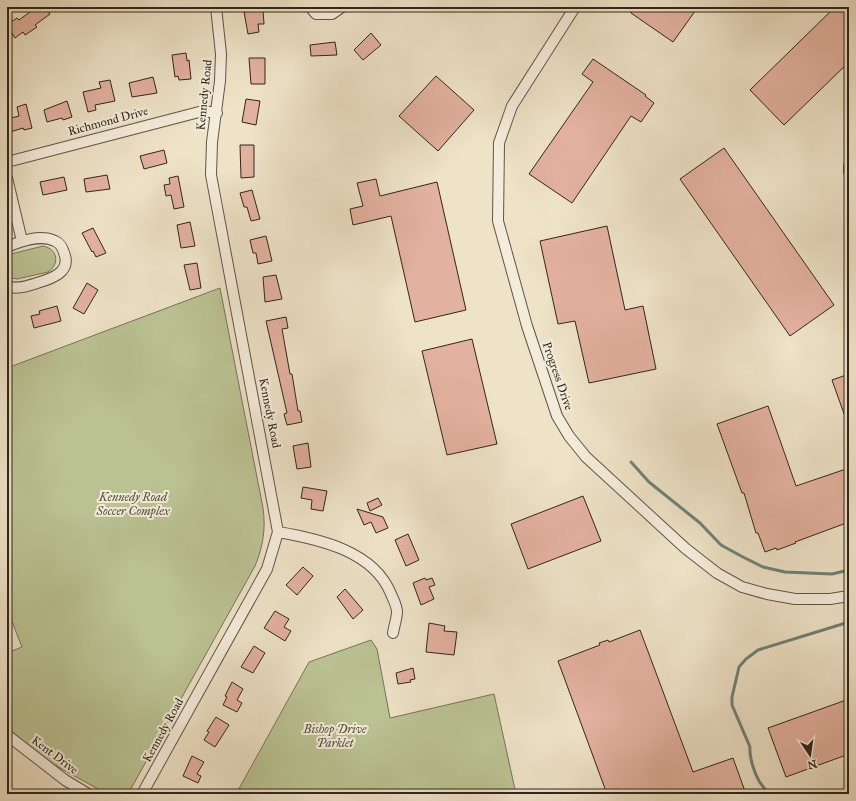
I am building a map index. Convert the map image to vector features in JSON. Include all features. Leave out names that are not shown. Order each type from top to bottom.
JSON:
[{"type":"street","name":"Kennedy Road","points":[[142,794],[266,569],[278,532],[211,175],[212,142],[217,113],[221,54],[216,7]]},
{"type":"street","points":[[310,7],[316,14],[332,14],[342,7]]},
{"type":"street","name":"Progress Drive","points":[[575,7],[512,106],[500,143],[498,221],[527,326],[557,416],[568,436],[586,457],[685,548],[717,573],[742,587],[767,594],[795,599],[830,599],[849,596]]},
{"type":"street","name":"Richmond Drive","points":[[7,162],[202,111],[217,113]]},
{"type":"street","points":[[849,166],[849,172]]},
{"type":"street","points":[[7,178],[22,241]]},
{"type":"street","points":[[7,247],[22,241],[45,239],[56,241],[66,256],[62,271],[56,277],[30,286],[12,288],[7,286]]},
{"type":"street","points":[[278,532],[338,546],[358,556],[378,572],[390,591],[397,611],[393,633]]},
{"type":"street","name":"Kent Drive","points":[[7,735],[65,780],[88,794]]},
{"type":"green space","points":[[43,246],[52,250],[56,257],[56,261],[52,269],[48,272],[17,279],[7,277],[7,255]]},
{"type":"green space","name":"Kennedy Road Soccer Complex","points":[[220,288],[263,508],[264,530],[262,545],[255,566],[128,794],[107,794],[42,758],[7,727],[7,653],[22,647],[7,609],[7,368]]},
{"type":"green space","name":"Bishop Drive Parklet","points":[[371,640],[377,649],[390,718],[494,694],[516,794],[236,794],[309,662]]},
{"type":"building","points":[[37,7],[45,7],[50,14],[35,25],[37,27],[25,35],[23,32],[15,38],[7,25],[17,18],[19,20]]},
{"type":"building","points":[[635,7],[698,7],[673,42],[631,13]]},
{"type":"building","points":[[835,7],[849,7],[849,62],[784,125],[750,90]]},
{"type":"building","points":[[263,10],[264,24],[258,24],[259,32],[248,34],[244,12]]},
{"type":"building","points":[[371,33],[381,45],[363,60],[354,50]]},
{"type":"building","points":[[335,42],[337,55],[311,56],[310,45]]},
{"type":"building","points":[[186,53],[187,61],[189,60],[191,79],[179,80],[178,76],[175,77],[172,55]]},
{"type":"building","points":[[249,58],[265,58],[265,84],[251,84]]},
{"type":"building","points":[[593,59],[646,95],[645,96],[654,103],[641,122],[631,116],[572,203],[529,174],[593,82],[582,74]]},
{"type":"building","points":[[436,76],[474,110],[438,151],[399,116]]},
{"type":"building","points":[[153,77],[157,93],[132,97],[129,83]]},
{"type":"building","points":[[110,80],[115,101],[95,105],[96,110],[88,112],[83,92],[101,88],[99,82]]},
{"type":"building","points":[[246,99],[260,101],[256,125],[242,122]]},
{"type":"building","points":[[67,101],[72,117],[47,122],[44,110]]},
{"type":"building","points":[[26,104],[32,128],[24,130],[23,128],[7,133],[7,119],[19,116],[17,107]]},
{"type":"building","points":[[240,145],[254,145],[254,177],[241,178]]},
{"type":"building","points":[[724,148],[834,305],[790,336],[680,179]]},
{"type":"building","points":[[164,150],[167,163],[144,169],[140,156]]},
{"type":"building","points":[[107,175],[110,189],[86,192],[84,179]]},
{"type":"building","points":[[178,176],[184,207],[174,209],[171,195],[166,196],[164,185],[170,184],[169,178]]},
{"type":"building","points":[[64,177],[67,190],[43,195],[40,182]]},
{"type":"building","points":[[376,179],[380,196],[437,182],[466,310],[415,322],[391,216],[353,225],[350,209],[363,206],[357,183]]},
{"type":"building","points":[[252,190],[260,219],[251,221],[247,207],[244,207],[240,193]]},
{"type":"building","points":[[190,222],[195,246],[181,248],[177,225]]},
{"type":"building","points":[[607,226],[625,310],[643,306],[656,369],[589,383],[575,321],[558,324],[540,241]]},
{"type":"building","points":[[93,228],[106,253],[96,257],[82,233]]},
{"type":"building","points":[[266,236],[272,261],[258,264],[256,253],[253,253],[250,240]]},
{"type":"building","points":[[197,263],[201,288],[190,290],[184,265]]},
{"type":"building","points":[[276,275],[282,299],[265,302],[263,277]]},
{"type":"building","points":[[87,283],[98,290],[84,314],[73,308]]},
{"type":"building","points":[[57,306],[61,321],[34,328],[31,316],[40,314],[39,311]]},
{"type":"building","points":[[286,317],[288,328],[282,329],[290,374],[292,374],[298,411],[300,411],[302,422],[287,425],[284,414],[287,413],[266,321]]},
{"type":"building","points":[[472,339],[497,444],[447,455],[422,351]]},
{"type":"building","points":[[849,374],[849,425],[848,425],[832,380]]},
{"type":"building","points":[[768,406],[796,486],[849,468],[849,522],[777,550],[776,548],[765,552],[758,533],[756,533],[744,493],[742,493],[717,424]]},
{"type":"building","points":[[308,443],[311,467],[297,469],[293,446]]},
{"type":"building","points":[[303,487],[327,491],[323,511],[311,509],[312,500],[301,498]]},
{"type":"building","points":[[583,496],[601,541],[528,569],[511,524]]},
{"type":"building","points":[[378,498],[382,505],[370,511],[367,503]]},
{"type":"building","points":[[357,509],[383,517],[388,528],[376,533],[371,522],[364,525]]},
{"type":"building","points":[[408,534],[419,560],[406,566],[395,540]]},
{"type":"building","points":[[303,567],[313,576],[297,595],[286,585]]},
{"type":"building","points":[[425,578],[426,580],[432,578],[435,585],[429,587],[434,599],[421,605],[413,583]]},
{"type":"building","points":[[345,589],[363,610],[353,619],[337,597]]},
{"type":"building","points":[[275,611],[289,619],[284,627],[291,631],[285,641],[264,628]]},
{"type":"building","points":[[429,623],[445,626],[444,631],[457,632],[454,655],[426,652]]},
{"type":"building","points":[[640,630],[693,772],[733,758],[746,794],[607,794],[558,661],[600,645],[599,643],[608,640],[609,642]]},
{"type":"building","points":[[254,646],[265,653],[253,673],[241,667]]},
{"type":"building","points":[[413,668],[415,679],[410,680],[411,682],[398,684],[396,673]]},
{"type":"building","points":[[232,682],[243,689],[237,700],[242,703],[237,712],[223,705],[227,697],[225,696]]},
{"type":"building","points":[[849,699],[849,754],[786,777],[768,728]]},
{"type":"building","points":[[216,717],[229,725],[215,747],[204,740],[209,732],[207,731]]},
{"type":"building","points":[[192,756],[204,762],[197,774],[201,776],[198,783],[183,776]]},
{"type":"waterway","points":[[631,462],[649,482],[700,523],[721,545],[763,567],[785,572],[832,574],[849,570]]},
{"type":"waterway","points":[[768,794],[755,773],[751,760],[750,747],[732,705],[732,697],[739,667],[746,659],[758,650],[849,622]]}]
